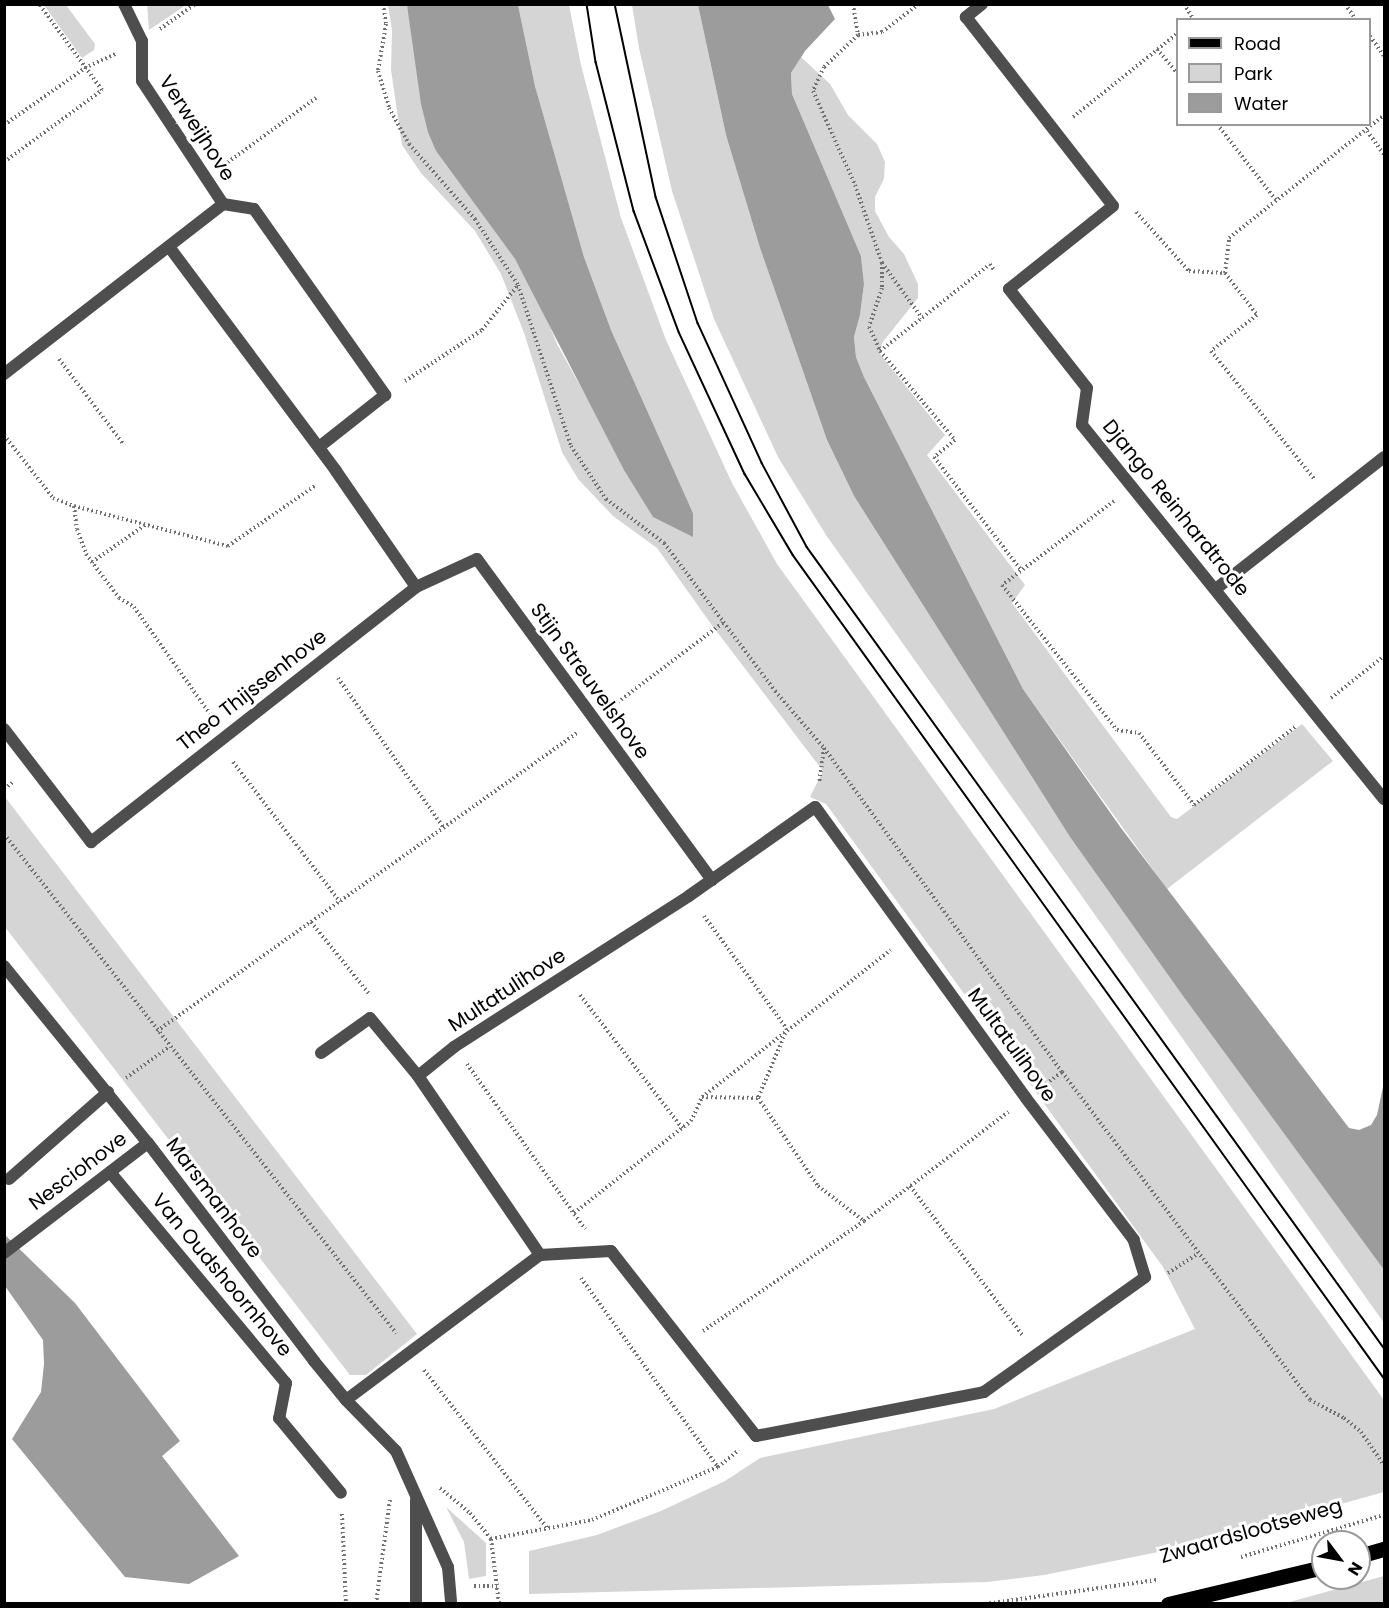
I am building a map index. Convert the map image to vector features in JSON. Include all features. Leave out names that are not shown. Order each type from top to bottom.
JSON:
[{"type":"main road","points":[[1168,1604],[1311,1570]]},
{"type":"street","name":"Verweijhove","points":[[124,4],[142,41],[142,81],[223,204]]},
{"type":"street","points":[[982,4],[966,17],[1113,206],[1009,289]]},
{"type":"street","points":[[4,374],[170,248],[223,204],[254,209],[385,395],[319,447]]},
{"type":"street","points":[[170,248],[319,447],[416,586]]},
{"type":"street","name":"Django Reinhardtrode","points":[[1009,289],[1087,388],[1082,425],[1384,798]]},
{"type":"street","points":[[1216,588],[1384,457]]},
{"type":"street","name":"Stijn Streuvelshove","points":[[416,586],[477,559],[712,880]]},
{"type":"street","name":"Theo Thijssenhove","points":[[4,729],[91,842],[416,586]]},
{"type":"street","name":"Multatulihove","points":[[418,1076],[454,1047],[689,896],[815,807],[1026,1098],[1134,1240],[1146,1277]]},
{"type":"street","name":"Marsmanhove","points":[[4,966],[108,1092],[346,1400],[396,1451],[448,1567],[451,1604]]},
{"type":"street","points":[[321,1053],[370,1018],[418,1076],[540,1255]]},
{"type":"street","points":[[9,1179],[108,1092]]},
{"type":"street","name":"Nesciohove","points":[[4,1253],[148,1143]]},
{"type":"street","name":"Van Oudshoornhove","points":[[110,1172],[286,1383],[279,1418],[341,1493]]},
{"type":"street","points":[[346,1400],[540,1255],[611,1251],[756,1436],[984,1392],[1146,1277]]},
{"type":"street","name":"Marsmanhove","points":[[416,1496],[416,1604]]},
{"type":"path","points":[[4,162],[102,90],[39,4]]},
{"type":"path","points":[[4,125],[85,68],[142,41],[195,4]]},
{"type":"path","points":[[383,4],[386,24],[378,70],[389,108],[409,144],[475,219],[518,285],[571,446],[606,499],[664,543],[775,691],[824,748],[1197,1254],[1310,1400],[1344,1418],[1361,1432],[1384,1465]]},
{"type":"path","points":[[853,4],[858,35]]},
{"type":"path","points":[[919,4],[882,32],[858,35],[824,67],[813,91],[855,185],[882,263],[922,318]]},
{"type":"path","points":[[1184,4],[1193,18]]},
{"type":"path","points":[[1345,4],[1355,18]]},
{"type":"path","points":[[1055,131],[1176,35]]},
{"type":"path","points":[[1371,37],[1384,56]]},
{"type":"path","points":[[1157,49],[1176,72]]},
{"type":"path","points":[[206,178],[316,98]]},
{"type":"path","points":[[1331,499],[1211,351],[1257,315],[1225,273],[1229,238],[1367,131],[1384,115]]},
{"type":"path","points":[[1219,126],[1276,200]]},
{"type":"path","points":[[1367,131],[1384,154]]},
{"type":"path","points":[[1113,206],[1132,209],[1189,271],[1225,273]]},
{"type":"path","points":[[882,263],[882,288],[869,327],[880,351],[954,440],[934,457],[1021,570]]},
{"type":"path","points":[[880,351],[990,264],[1009,289]]},
{"type":"path","points":[[385,395],[482,330],[518,285]]},
{"type":"path","points":[[46,342],[124,445]]},
{"type":"path","points":[[4,435],[53,498],[74,506],[228,546],[336,471]]},
{"type":"path","points":[[1133,487],[1002,585],[1117,730],[1139,734],[1194,805],[1384,656]]},
{"type":"path","points":[[74,506],[77,529],[86,554],[119,598],[134,608],[221,738],[340,902]]},
{"type":"path","points":[[92,562],[145,525]]},
{"type":"path","points":[[157,1031],[594,720],[724,622]]},
{"type":"path","points":[[323,658],[444,828]]},
{"type":"path","points":[[815,807],[824,748]]},
{"type":"path","points":[[4,834],[547,1528]]},
{"type":"path","points":[[689,896],[787,1029]]},
{"type":"path","points":[[311,922],[375,1002],[370,1018]]},
{"type":"path","points":[[574,1213],[691,1120],[702,1097],[787,1029],[909,937]]},
{"type":"path","points":[[565,975],[682,1128]]},
{"type":"path","points":[[758,1098],[787,1029]]},
{"type":"path","points":[[108,1092],[169,1047]]},
{"type":"path","points":[[454,1047],[600,1251]]},
{"type":"path","points":[[684,1344],[864,1221],[1062,1072]]},
{"type":"path","points":[[702,1097],[758,1098]]},
{"type":"path","points":[[758,1098],[818,1186],[864,1221]]},
{"type":"path","points":[[910,1186],[1036,1354]]},
{"type":"path","points":[[563,1254],[718,1467]]},
{"type":"path","points":[[1146,1277],[1159,1278],[1197,1254]]},
{"type":"path","points":[[491,1539],[592,1520],[718,1467],[756,1436]]},
{"type":"path","points":[[437,1485],[470,1513],[491,1539],[499,1604]]},
{"type":"path","points":[[341,1493],[346,1604]]},
{"type":"path","points":[[376,1604],[390,1497]]},
{"type":"path","name":"Zwaardslootseweg","points":[[1233,1560],[1384,1515]]},
{"type":"path","name":"Zwaardslootseweg","points":[[985,1604],[1166,1578]]},
{"type":"green space","points":[[147,4],[186,4],[186,5],[149,30]]},
{"type":"green space","points":[[44,5],[66,5],[95,44],[94,50],[82,58]]},
{"type":"green space","points":[[388,5],[407,5],[436,151],[515,259],[545,314],[557,344],[653,517],[693,513],[611,330],[584,257],[535,86],[518,5],[569,5],[581,65],[621,218],[666,340],[732,483],[777,564],[1384,1400],[1384,1492],[1193,1545],[1044,1575],[987,1582],[529,1594],[529,1551],[597,1535],[661,1511],[725,1481],[760,1458],[994,1409],[1195,1329],[1163,1267],[826,804],[810,797],[823,771],[711,624],[657,548],[613,516],[578,479],[562,452],[524,333],[501,274],[475,231],[421,173],[402,145],[391,70],[392,30]]},
{"type":"green space","points":[[632,5],[698,5],[726,135],[760,248],[827,440],[854,496],[1070,837],[1183,996],[1384,1270],[1384,1323],[826,535],[778,457],[714,319],[672,191],[639,48]]},
{"type":"green space","points":[[801,57],[830,84],[848,115],[877,144],[885,162],[884,179],[875,197],[875,211],[889,237],[904,254],[918,284],[918,298],[882,343],[880,354],[945,435],[927,455],[1025,585],[1012,603],[1171,817],[1177,819],[1302,724],[1333,761],[1167,889],[1023,689],[864,377],[856,357],[854,337],[860,315],[864,284],[861,256],[792,94],[791,73]]},
{"type":"green space","points":[[5,797],[417,1334],[366,1375],[350,1375],[5,927]]},
{"type":"green space","points":[[446,1507],[486,1543],[486,1576],[469,1579],[464,1542]]},
{"type":"green space","points":[[1384,1576],[1384,1603],[1286,1603],[1333,1590],[1371,1590],[1371,1580]]},
{"type":"water","points":[[407,5],[518,5],[535,86],[584,257],[611,330],[693,513],[693,537],[653,517],[624,470],[515,259],[436,151],[428,132],[421,104]]},
{"type":"water","points":[[698,5],[828,5],[835,19],[805,51],[791,73],[792,94],[861,256],[864,284],[860,315],[854,337],[856,357],[864,377],[1023,689],[1121,828],[1349,1128],[1359,1130],[1371,1125],[1377,1115],[1384,1082],[1384,1270],[1183,996],[1070,837],[854,496],[827,440],[760,248],[726,135]]},
{"type":"water","points":[[4,1234],[75,1303],[180,1441],[162,1456],[239,1556],[189,1584],[125,1577],[12,1439],[41,1392],[44,1364],[43,1340],[5,1286]]},
{"type":"tram line","points":[[587,4],[596,62],[634,211],[679,332],[745,474],[793,555],[1384,1378]]},
{"type":"tram line","points":[[615,4],[656,197],[698,323],[762,463],[807,547],[1384,1348]]}]
